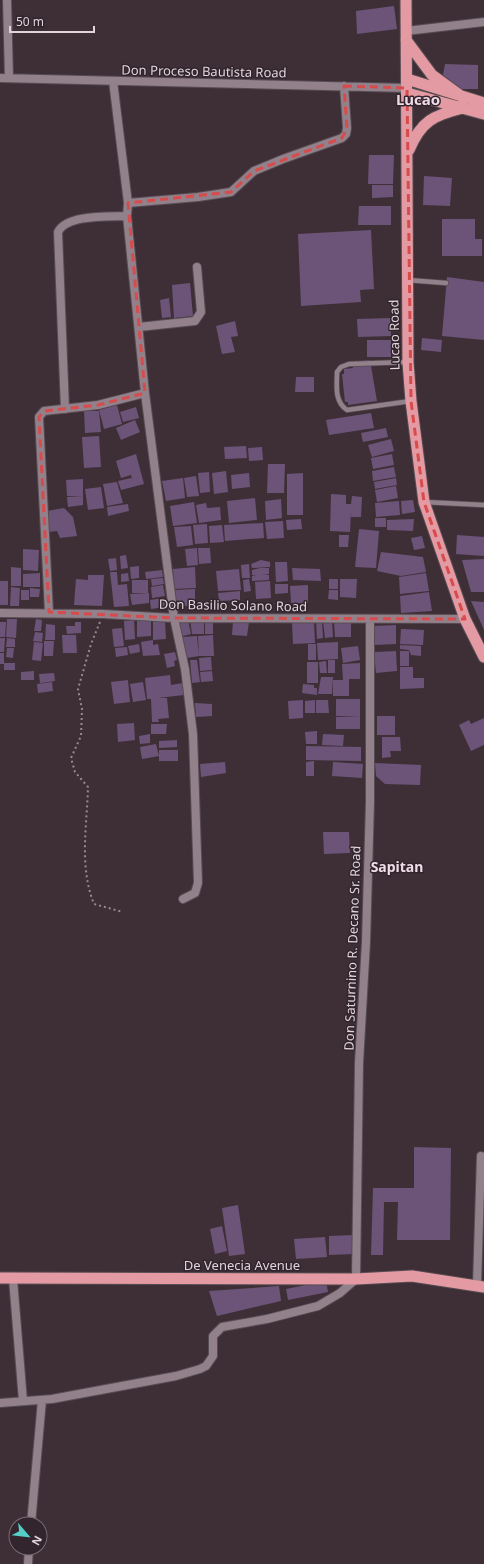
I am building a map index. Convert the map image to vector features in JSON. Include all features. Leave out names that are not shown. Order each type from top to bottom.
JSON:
[{"type":"highway","name":"Lucao Road","points":[[406,0],[408,362],[411,401],[424,502],[465,619],[484,657]]},
{"type":"highway","points":[[406,36],[432,75],[464,103],[484,114]]},
{"type":"highway","points":[[407,87],[464,103],[484,103]]},
{"type":"highway","points":[[406,156],[417,132],[429,119],[464,103]]},
{"type":"highway","name":"De Venecia Avenue","points":[[0,1278],[356,1279],[412,1276],[481,1286]]},
{"type":"street","points":[[7,0],[9,78]]},
{"type":"street","points":[[406,36],[484,22]]},
{"type":"street","name":"Don Proceso Bautista Road","points":[[0,78],[407,87]]},
{"type":"street","points":[[113,81],[128,203],[128,216],[146,394],[174,618],[185,669],[193,734],[198,857],[197,890],[190,897],[183,899]]},
{"type":"street","points":[[128,203],[198,197],[231,192],[254,171],[342,138],[346,134],[347,128],[344,86]]},
{"type":"street","points":[[65,409],[58,232],[61,227],[69,222],[93,218],[128,216]]},
{"type":"street","points":[[139,328],[195,321],[199,318],[201,312],[197,267]]},
{"type":"street","points":[[49,612],[39,417],[44,411],[98,404],[146,394]]},
{"type":"street","name":"Don Basilio Solano Road","points":[[0,613],[49,612],[174,618],[465,619]]},
{"type":"street","name":"Don Saturnino R. Decano Sr. Road","points":[[356,1279],[359,1063],[366,942],[370,802],[370,618]]},
{"type":"street","points":[[481,1156],[481,1286]]},
{"type":"street","points":[[13,1279],[23,1401]]},
{"type":"street","points":[[0,1403],[42,1400],[176,1376],[200,1369],[206,1366],[210,1361],[212,1356],[213,1336],[222,1327],[267,1319],[318,1306],[340,1293],[356,1279]]},
{"type":"street","points":[[32,1516],[42,1400]]},
{"type":"lane","points":[[408,280],[446,283]]},
{"type":"lane","points":[[408,362],[349,364],[341,367],[337,372],[337,399],[347,410],[411,401]]},
{"type":"lane","points":[[424,502],[484,505]]},
{"type":"path","points":[[103,614],[91,644],[78,689],[82,709],[81,736],[71,758],[75,772],[88,787],[88,824],[84,854],[87,887],[94,904],[123,912]]},
{"type":"highlighted area","points":[[344,86],[407,88],[411,401],[424,502],[465,619],[174,618],[49,612],[39,417],[44,411],[98,405],[145,393],[128,203],[231,192],[254,171],[342,138],[347,128]]},
{"type":"building","points":[[394,6],[397,29],[357,34],[356,11]]},
{"type":"building","points":[[445,64],[478,65],[478,89],[459,89],[443,75]]},
{"type":"building","points":[[369,155],[394,155],[393,184],[368,184]]},
{"type":"building","points":[[424,176],[452,178],[450,206],[423,205]]},
{"type":"building","points":[[372,185],[393,185],[393,197],[372,198]]},
{"type":"building","points":[[359,206],[391,206],[391,225],[358,225]]},
{"type":"building","points":[[442,219],[475,219],[475,239],[482,239],[482,256],[442,256]]},
{"type":"building","points":[[371,230],[374,289],[360,290],[361,302],[301,306],[298,234]]},
{"type":"building","points":[[447,277],[484,282],[484,340],[442,336]]},
{"type":"building","points":[[190,283],[193,316],[174,318],[172,285]]},
{"type":"building","points":[[169,298],[171,317],[162,318],[160,300]]},
{"type":"building","points":[[390,318],[391,336],[358,337],[357,319]]},
{"type":"building","points":[[235,321],[238,336],[231,337],[235,352],[222,354],[216,326]]},
{"type":"building","points":[[422,338],[442,340],[441,352],[421,350]]},
{"type":"building","points":[[367,340],[391,340],[391,357],[367,357]]},
{"type":"building","points":[[370,360],[377,401],[348,405],[348,402],[345,402],[342,374],[344,374],[344,369],[353,368],[352,362]]},
{"type":"building","points":[[296,377],[314,377],[314,392],[295,392]]},
{"type":"building","points":[[117,405],[122,424],[104,429],[99,410]]},
{"type":"building","points":[[136,407],[139,418],[123,422],[120,412]]},
{"type":"building","points":[[84,411],[99,411],[101,432],[85,433]]},
{"type":"building","points":[[371,413],[374,428],[329,435],[326,420]]},
{"type":"building","points":[[135,420],[140,432],[121,440],[116,428]]},
{"type":"building","points":[[386,428],[388,437],[363,442],[361,433]]},
{"type":"building","points":[[99,436],[101,467],[84,468],[82,437]]},
{"type":"building","points":[[391,439],[394,451],[372,457],[368,445]]},
{"type":"building","points":[[246,446],[247,458],[225,459],[224,447]]},
{"type":"building","points":[[262,447],[263,460],[249,461],[248,448]]},
{"type":"building","points":[[136,454],[144,484],[121,490],[118,481],[132,479],[131,475],[121,478],[116,461]]},
{"type":"building","points":[[392,454],[394,465],[373,469],[371,458]]},
{"type":"building","points":[[268,464],[285,464],[284,493],[267,493]]},
{"type":"building","points":[[394,467],[396,477],[373,481],[372,471]]},
{"type":"building","points":[[226,471],[228,492],[214,494],[212,473]]},
{"type":"building","points":[[209,472],[210,492],[200,493],[198,473]]},
{"type":"building","points":[[249,473],[250,487],[232,489],[231,475]]},
{"type":"building","points":[[303,473],[303,515],[287,515],[287,474]]},
{"type":"building","points":[[196,476],[199,496],[187,497],[184,478]]},
{"type":"building","points":[[183,478],[185,498],[166,501],[162,481]]},
{"type":"building","points":[[396,478],[397,485],[375,489],[374,482]]},
{"type":"building","points":[[83,479],[83,496],[67,496],[66,480]]},
{"type":"building","points":[[117,482],[123,503],[107,506],[103,484]]},
{"type":"building","points":[[396,486],[398,498],[377,502],[375,490]]},
{"type":"building","points":[[101,487],[104,508],[88,510],[85,489]]},
{"type":"building","points":[[331,494],[346,495],[346,504],[351,504],[352,496],[362,497],[361,517],[351,517],[351,511],[350,532],[330,531]]},
{"type":"building","points":[[83,496],[83,505],[68,507],[67,497]]},
{"type":"building","points":[[255,498],[257,520],[229,523],[227,501]]},
{"type":"building","points":[[281,499],[282,518],[266,520],[265,501]]},
{"type":"building","points":[[413,500],[415,512],[402,514],[401,501]]},
{"type":"building","points":[[399,501],[400,515],[376,517],[375,503]]},
{"type":"building","points":[[194,502],[197,523],[173,526],[170,506]]},
{"type":"building","points":[[206,503],[207,508],[220,507],[221,520],[199,523],[196,505]]},
{"type":"building","points":[[128,504],[129,511],[108,516],[107,507]]},
{"type":"building","points":[[64,508],[73,517],[77,536],[60,538],[57,531],[49,532],[47,511]]},
{"type":"building","points":[[375,518],[386,518],[386,527],[375,527]]},
{"type":"building","points":[[301,519],[302,529],[287,530],[286,520]]},
{"type":"building","points":[[414,519],[413,531],[387,530],[387,520]]},
{"type":"building","points":[[283,521],[284,538],[267,539],[265,522]]},
{"type":"building","points":[[263,523],[264,538],[225,541],[224,525]]},
{"type":"building","points":[[207,524],[208,543],[195,544],[193,525]]},
{"type":"building","points":[[222,525],[224,542],[210,543],[209,526]]},
{"type":"building","points":[[191,526],[193,545],[177,547],[174,527]]},
{"type":"building","points":[[359,529],[379,531],[376,568],[355,567]]},
{"type":"building","points":[[339,535],[349,535],[348,547],[339,547]]},
{"type":"building","points":[[457,535],[484,537],[484,556],[456,554]]},
{"type":"building","points":[[422,536],[425,548],[414,550],[411,538]]},
{"type":"building","points":[[197,548],[198,565],[187,566],[185,549]]},
{"type":"building","points":[[198,548],[210,548],[211,563],[199,564]]},
{"type":"building","points":[[23,549],[39,550],[38,571],[23,570]]},
{"type":"building","points":[[381,552],[423,557],[426,572],[401,576],[377,571]]},
{"type":"building","points":[[126,555],[128,568],[121,569],[120,556]]},
{"type":"building","points":[[116,558],[117,570],[110,571],[108,559]]},
{"type":"building","points":[[484,559],[484,592],[471,592],[462,560]]},
{"type":"building","points":[[261,560],[270,562],[270,567],[252,568],[251,564]]},
{"type":"building","points":[[275,562],[287,562],[288,581],[276,582]]},
{"type":"building","points":[[249,564],[250,578],[242,578],[241,565]]},
{"type":"building","points":[[139,566],[139,578],[131,579],[130,567]]},
{"type":"building","points":[[11,567],[21,568],[21,586],[11,586]]},
{"type":"building","points":[[195,567],[196,588],[174,589],[173,569]]},
{"type":"building","points":[[269,568],[269,574],[252,575],[252,570]]},
{"type":"building","points":[[292,568],[320,569],[321,581],[293,580]]},
{"type":"building","points":[[239,569],[241,590],[218,591],[216,571]]},
{"type":"building","points":[[162,570],[163,577],[146,579],[145,572]]},
{"type":"building","points":[[110,572],[117,572],[118,585],[127,584],[129,606],[114,607]]},
{"type":"building","points":[[40,573],[40,587],[23,587],[23,574]]},
{"type":"building","points":[[128,573],[129,581],[121,582],[121,574]]},
{"type":"building","points":[[426,573],[429,591],[400,594],[399,577]]},
{"type":"building","points":[[261,574],[269,575],[269,580],[252,581],[252,576]]},
{"type":"building","points":[[88,575],[104,575],[102,606],[74,605],[76,579],[88,580]]},
{"type":"building","points":[[163,578],[164,584],[152,586],[151,579]]},
{"type":"building","points":[[249,579],[251,591],[244,592],[243,580]]},
{"type":"building","points":[[329,579],[338,579],[338,589],[329,589]]},
{"type":"building","points":[[340,579],[357,579],[356,598],[340,597]]},
{"type":"building","points":[[132,580],[148,580],[148,593],[132,593]]},
{"type":"building","points":[[0,581],[8,581],[8,605],[0,605]]},
{"type":"building","points":[[270,581],[271,598],[256,599],[255,582]]},
{"type":"building","points":[[275,584],[288,584],[288,593],[275,594]]},
{"type":"building","points":[[163,585],[165,596],[152,598],[151,587]]},
{"type":"building","points":[[308,585],[308,603],[291,603],[290,586]]},
{"type":"building","points":[[11,587],[20,588],[19,606],[10,606]]},
{"type":"building","points":[[30,588],[40,589],[39,597],[30,597]]},
{"type":"building","points":[[195,589],[195,606],[177,606],[174,590]]},
{"type":"building","points":[[21,590],[29,590],[29,600],[21,600]]},
{"type":"building","points":[[329,590],[338,590],[338,600],[328,599]]},
{"type":"building","points":[[240,591],[240,600],[219,601],[218,593]]},
{"type":"building","points":[[429,592],[432,611],[401,613],[400,596]]},
{"type":"building","points":[[149,593],[149,603],[132,605],[130,594]]},
{"type":"building","points":[[164,598],[165,607],[151,609],[150,600]]},
{"type":"building","points":[[471,601],[484,602],[484,630]]},
{"type":"building","points":[[213,618],[213,634],[205,634],[205,619]]},
{"type":"building","points":[[7,619],[17,619],[16,638],[6,637]]},
{"type":"building","points":[[36,619],[42,620],[41,631],[34,631]]},
{"type":"building","points":[[190,619],[204,619],[204,634],[192,634]]},
{"type":"building","points":[[134,620],[135,639],[125,640],[124,621]]},
{"type":"building","points":[[151,620],[151,636],[137,637],[137,621]]},
{"type":"building","points":[[188,620],[191,634],[179,637],[176,622]]},
{"type":"building","points":[[165,621],[166,639],[153,640],[153,622]]},
{"type":"building","points":[[233,621],[249,622],[247,636],[232,635]]},
{"type":"building","points":[[316,621],[322,621],[323,638],[317,639]]},
{"type":"building","points":[[323,621],[332,621],[333,637],[325,638]]},
{"type":"building","points":[[351,621],[351,637],[335,637],[334,622]]},
{"type":"building","points":[[0,622],[6,622],[5,637],[0,637]]},
{"type":"building","points":[[75,622],[81,622],[81,633],[67,634],[66,626],[75,626]]},
{"type":"building","points":[[292,623],[314,623],[315,643],[293,644]]},
{"type":"building","points":[[46,624],[55,625],[55,640],[45,640]]},
{"type":"building","points":[[396,625],[396,644],[374,645],[373,626]]},
{"type":"building","points":[[122,628],[124,646],[114,647],[112,629]]},
{"type":"building","points":[[401,629],[424,630],[423,645],[400,644]]},
{"type":"building","points":[[35,632],[43,633],[42,642],[33,641]]},
{"type":"building","points":[[62,635],[76,635],[77,653],[63,653]]},
{"type":"building","points":[[213,635],[214,656],[199,656],[198,636]]},
{"type":"building","points":[[197,636],[199,656],[187,658],[182,637]]},
{"type":"building","points":[[0,638],[5,638],[4,652],[0,652]]},
{"type":"building","points":[[7,638],[15,639],[15,647],[6,647]]},
{"type":"building","points":[[153,640],[153,645],[158,644],[160,655],[143,656],[141,642]]},
{"type":"building","points":[[44,641],[54,641],[53,656],[44,656]]},
{"type":"building","points":[[34,642],[43,643],[41,661],[32,660]]},
{"type":"building","points":[[338,642],[338,659],[318,660],[317,643]]},
{"type":"building","points":[[139,644],[140,652],[130,654],[128,646]]},
{"type":"building","points":[[308,644],[316,644],[316,660],[308,660]]},
{"type":"building","points":[[400,645],[421,646],[421,656],[411,655],[409,650],[400,649]]},
{"type":"building","points":[[358,646],[360,660],[343,663],[341,648]]},
{"type":"building","points":[[127,647],[128,655],[116,657],[115,648]]},
{"type":"building","points":[[7,648],[14,648],[13,658],[6,657]]},
{"type":"building","points":[[396,651],[397,671],[376,673],[374,652]]},
{"type":"building","points":[[400,651],[409,651],[409,666],[400,666]]},
{"type":"building","points":[[175,652],[177,660],[174,661],[175,666],[167,668],[164,654]]},
{"type":"building","points":[[0,653],[4,653],[4,663],[15,663],[15,670],[4,670],[4,664],[0,664]]},
{"type":"building","points":[[211,657],[212,670],[200,671],[199,658]]},
{"type":"building","points":[[190,660],[197,660],[200,682],[192,683]]},
{"type":"building","points":[[328,660],[335,660],[335,673],[328,673]]},
{"type":"building","points":[[326,661],[327,673],[320,673],[319,662]]},
{"type":"building","points":[[307,662],[318,662],[318,683],[307,683]]},
{"type":"building","points":[[360,663],[360,679],[349,679],[349,696],[333,696],[333,680],[343,680],[342,664]]},
{"type":"building","points":[[400,667],[413,667],[413,678],[424,678],[424,688],[400,689]]},
{"type":"building","points":[[34,671],[34,680],[21,680],[21,672]]},
{"type":"building","points":[[212,671],[213,681],[201,682],[200,672]]},
{"type":"building","points":[[54,673],[55,681],[40,683],[39,674]]},
{"type":"building","points":[[170,675],[171,685],[183,683],[184,695],[158,698],[167,698],[169,718],[158,719],[159,722],[152,722],[151,699],[147,699],[145,678]]},
{"type":"building","points":[[321,677],[333,677],[332,694],[318,694]]},
{"type":"building","points":[[128,680],[130,702],[114,704],[111,682]]},
{"type":"building","points":[[52,682],[53,691],[38,693],[37,684]]},
{"type":"building","points":[[143,682],[146,700],[133,702],[130,684]]},
{"type":"building","points":[[303,684],[314,685],[314,688],[317,688],[317,695],[302,693]]},
{"type":"building","points":[[336,699],[360,699],[360,717],[336,716]]},
{"type":"building","points":[[303,700],[303,718],[289,719],[288,701]]},
{"type":"building","points":[[315,700],[315,713],[305,713],[305,701]]},
{"type":"building","points":[[316,700],[328,700],[329,713],[316,713]]},
{"type":"building","points":[[195,703],[212,704],[212,716],[196,717]]},
{"type":"building","points":[[377,716],[395,716],[395,735],[377,735]]},
{"type":"building","points":[[336,717],[360,717],[360,729],[336,729]]},
{"type":"building","points":[[484,718],[484,745],[471,751],[459,725],[469,720],[471,724]]},
{"type":"building","points":[[134,723],[135,740],[118,742],[117,724]]},
{"type":"building","points":[[151,724],[167,724],[166,734],[151,734]]},
{"type":"building","points":[[317,731],[317,744],[306,744],[305,732]]},
{"type":"building","points":[[150,734],[150,743],[140,744],[139,736]]},
{"type":"building","points":[[323,734],[344,735],[343,746],[322,745]]},
{"type":"building","points":[[382,737],[400,737],[401,751],[390,751],[391,757],[382,758]]},
{"type":"building","points":[[177,740],[177,747],[159,748],[159,741]]},
{"type":"building","points":[[156,744],[159,756],[142,759],[140,747]]},
{"type":"building","points":[[306,746],[361,747],[361,761],[306,760]]},
{"type":"building","points":[[159,750],[178,750],[178,761],[159,761]]},
{"type":"building","points":[[314,761],[314,776],[306,776],[306,762]]},
{"type":"building","points":[[225,762],[226,773],[201,777],[200,764]]},
{"type":"building","points":[[333,762],[363,764],[362,778],[332,776]]},
{"type":"building","points":[[375,763],[421,765],[420,785],[385,784],[376,776]]},
{"type":"building","points":[[323,832],[349,832],[350,853],[324,854]]},
{"type":"building","points":[[414,1147],[451,1148],[450,1240],[397,1240],[398,1202],[384,1202],[383,1255],[371,1255],[373,1188],[414,1188]]},
{"type":"building","points":[[238,1205],[245,1254],[229,1256],[222,1208]]},
{"type":"building","points":[[222,1226],[227,1251],[215,1254],[210,1229]]},
{"type":"building","points":[[353,1235],[353,1254],[329,1255],[329,1236]]},
{"type":"building","points":[[325,1237],[327,1257],[296,1259],[294,1239]]},
{"type":"building","points":[[326,1281],[328,1292],[288,1300],[286,1289]]},
{"type":"building","points":[[279,1286],[281,1301],[217,1316],[209,1291]]},
{"type":"district","name":"Lucao","points":[[418,99]]},
{"type":"district","name":"Sapitan","points":[[397,866]]}]
